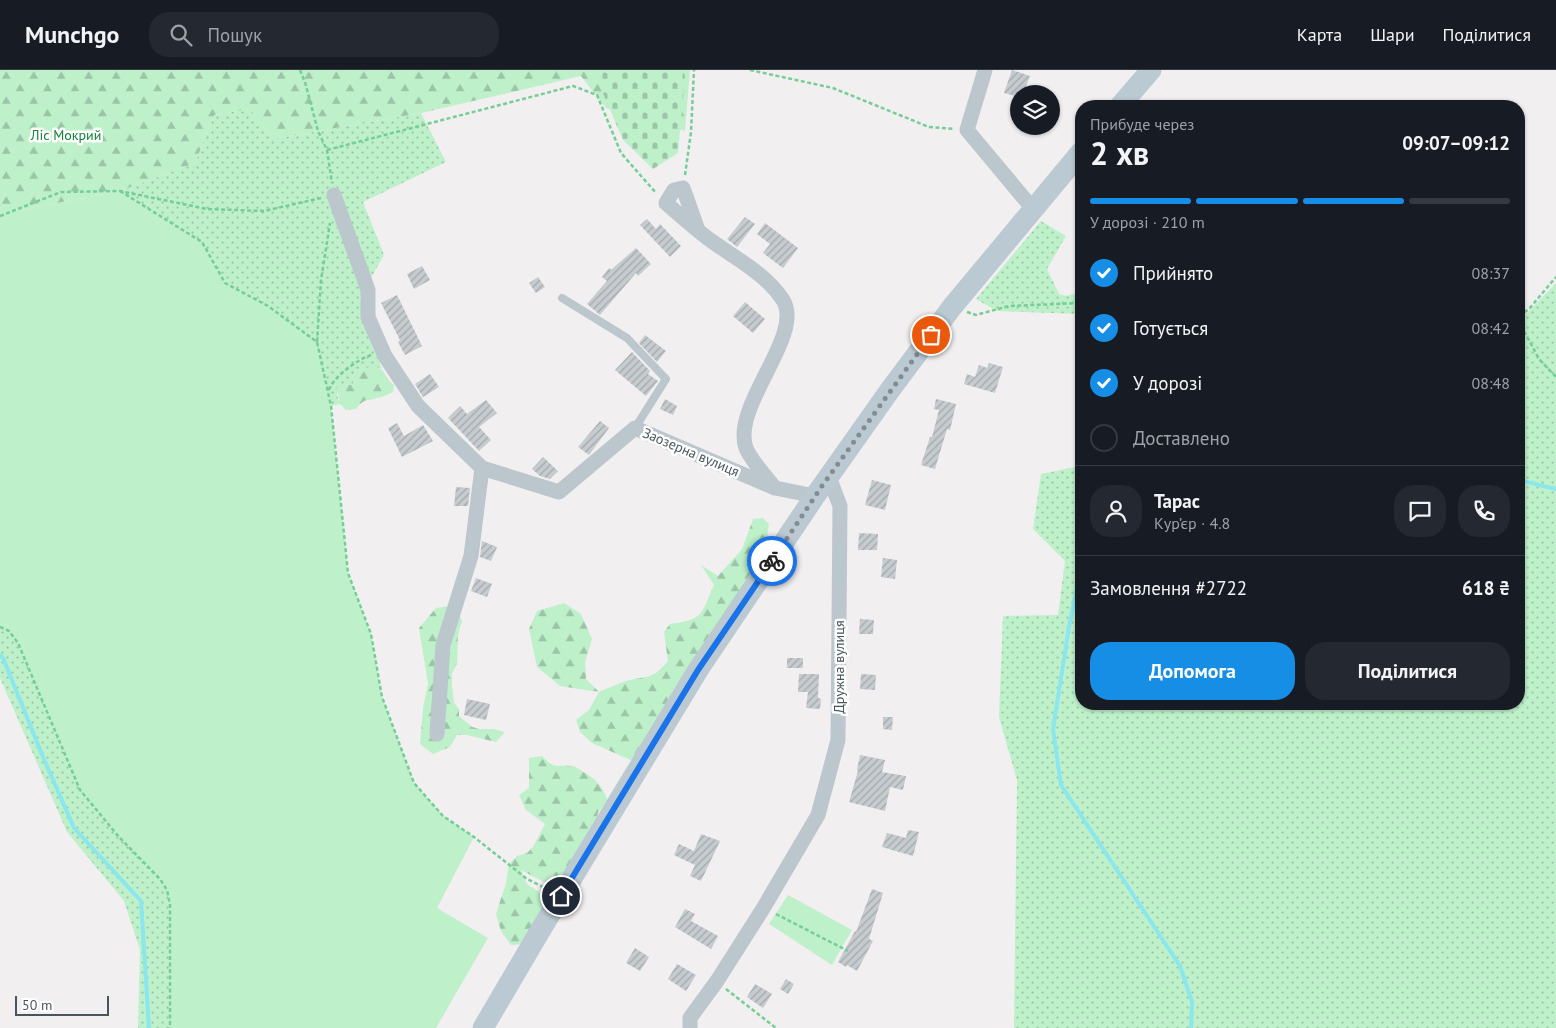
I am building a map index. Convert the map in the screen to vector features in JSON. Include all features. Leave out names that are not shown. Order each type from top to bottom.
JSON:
[{"type":"main road","points":[[1125,100],[1151,70]]},
{"type":"main road","points":[[484,1028],[561,896],[698,670],[815,496],[952,307],[1075,159]]},
{"type":"street","points":[[985,70],[967,130],[1033,209]]},
{"type":"street","points":[[666,203],[674,190],[683,188],[698,230]]},
{"type":"street","name":"Заозерна вулиця","points":[[334,195],[368,290],[368,317],[385,356],[418,406],[482,468],[559,492],[635,428],[775,488],[815,496]]},
{"type":"street","name":"Заозерна вулиця","points":[[666,203],[698,230],[767,281],[784,302],[787,320],[782,341],[745,418],[743,434],[746,448],[775,488]]},
{"type":"street","points":[[437,734],[443,645],[471,556],[482,468]]},
{"type":"street","name":"Дружна вулиця","points":[[690,1028],[690,1018],[717,981],[764,907],[818,815],[838,740],[840,506],[829,477]]},
{"type":"lane","points":[[562,298],[627,338],[666,379],[635,428]]},
{"type":"path","points":[[300,70],[318,131],[327,150],[334,195],[321,280],[317,342],[328,391],[348,573],[371,634],[382,697],[414,783],[443,816],[474,837],[528,879],[561,896]]},
{"type":"path","points":[[683,188],[691,132],[694,70]]},
{"type":"path","points":[[750,70],[833,88],[929,127],[967,130]]},
{"type":"path","points":[[327,150],[573,86],[597,95],[621,153],[644,181],[666,203]]},
{"type":"path","points":[[0,216],[61,192],[120,191],[207,210],[264,211],[334,195]]},
{"type":"path","points":[[120,191],[202,242],[225,283],[268,306],[317,342]]},
{"type":"path","points":[[1525,311],[1556,277]]},
{"type":"path","points":[[952,307],[976,315],[1009,306],[1075,303]]},
{"type":"path","points":[[1525,333],[1540,359],[1556,378]]},
{"type":"path","points":[[328,391],[331,383],[339,374],[369,355],[385,356]]},
{"type":"path","points":[[0,627],[9,631],[18,643],[80,790],[119,837],[160,879],[167,890],[170,905],[170,1028]]},
{"type":"path","points":[[764,907],[848,951]]},
{"type":"path","points":[[717,981],[776,1028]]},
{"type":"green space","name":"Ліс Мокрий","points":[[0,70],[690,70],[685,131],[606,108],[581,76],[421,113],[273,139],[250,109],[214,115],[195,163],[120,191],[0,214]]},
{"type":"green space","points":[[593,70],[682,70],[685,76],[678,153],[653,169],[623,140]]},
{"type":"green space","points":[[250,109],[273,139],[421,113],[446,162],[363,202],[384,255],[360,297],[382,369],[376,367],[362,369],[352,385],[340,384],[337,395],[340,404],[331,406],[328,391],[268,306],[225,283],[202,242],[120,191],[195,163],[214,115]]},
{"type":"green space","points":[[120,191],[202,242],[225,283],[268,306],[317,342],[331,406],[348,573],[371,634],[382,697],[414,783],[443,816],[474,837],[437,908],[488,938],[436,1028],[170,1028],[170,905],[167,890],[160,879],[119,837],[80,790],[18,643],[9,631],[0,627],[0,214]]},
{"type":"green space","points":[[1041,221],[1066,236],[1047,269],[1059,294],[1066,296],[1075,294],[1075,314],[997,311],[976,299]]},
{"type":"green space","points":[[1556,283],[1556,1028],[1014,1028],[1017,780],[999,717],[1003,616],[1058,615],[1065,561],[1033,529],[1041,474],[1075,467],[1075,710],[1525,710],[1525,315]]},
{"type":"green space","points":[[369,367],[382,370],[394,385],[393,392],[364,401],[356,409],[346,410],[340,404],[337,387],[340,383],[352,385],[362,369]]},
{"type":"green space","points":[[763,518],[769,524],[767,537],[769,544],[633,761],[592,743],[580,732],[576,720],[589,710],[599,692],[626,681],[653,675],[668,661],[664,632],[670,624],[690,620],[700,614],[714,585],[701,565],[718,576],[742,549],[753,519]]},
{"type":"green space","points":[[564,603],[581,614],[592,639],[585,662],[586,679],[599,692],[560,686],[537,667],[529,629],[537,611]]},
{"type":"green space","points":[[455,605],[462,621],[458,635],[457,664],[452,673],[454,703],[459,709],[459,716],[472,727],[505,732],[496,742],[467,735],[457,735],[450,747],[433,754],[420,744],[423,708],[428,684],[419,628],[436,608]]},
{"type":"green space","points":[[0,627],[9,631],[18,643],[80,790],[119,837],[160,879],[167,890],[170,905],[170,1028],[138,1028],[140,950],[124,901],[67,832],[0,678]]},
{"type":"green space","points":[[542,756],[553,765],[574,766],[587,774],[598,783],[608,801],[598,812],[595,828],[565,872],[551,881],[544,882],[521,870],[527,884],[539,892],[544,904],[543,916],[525,944],[511,945],[501,931],[496,914],[506,883],[509,864],[517,856],[527,853],[533,847],[545,824],[526,810],[519,795],[529,788],[529,758]]},
{"type":"green space","points":[[788,895],[852,930],[832,965],[769,924]]},
{"type":"building","points":[[1012,70],[1030,76],[1026,85],[1010,85],[1010,95],[1004,93]]},
{"type":"building","points":[[745,217],[755,224],[737,247],[727,239]]},
{"type":"building","points":[[647,219],[656,229],[660,224],[681,246],[670,257],[640,225]]},
{"type":"building","points":[[765,223],[798,248],[783,268],[763,253],[770,244],[757,234]]},
{"type":"building","points":[[636,248],[651,264],[638,276],[636,273],[600,315],[587,304],[607,281],[602,277],[609,268],[611,270]]},
{"type":"building","points":[[422,266],[430,280],[414,289],[407,274]]},
{"type":"building","points":[[538,277],[545,287],[536,293],[529,283]]},
{"type":"building","points":[[397,295],[422,346],[405,355],[398,342],[400,340],[381,303]]},
{"type":"building","points":[[745,302],[765,319],[753,333],[733,316]]},
{"type":"building","points":[[645,335],[666,351],[657,362],[639,343]]},
{"type":"building","points":[[632,352],[650,371],[648,374],[658,381],[646,396],[615,370]]},
{"type":"building","points":[[989,363],[1003,367],[995,393],[964,384],[967,374],[975,377],[979,365],[987,368]]},
{"type":"building","points":[[430,374],[439,387],[423,397],[415,384]]},
{"type":"building","points":[[665,399],[677,406],[673,415],[660,409]]},
{"type":"building","points":[[936,399],[956,404],[950,430],[947,429],[935,469],[921,465],[930,437],[932,437],[939,410],[934,409]]},
{"type":"building","points":[[486,400],[497,413],[479,427],[491,440],[479,451],[448,418],[460,406],[467,414]]},
{"type":"building","points":[[600,421],[609,428],[589,455],[578,447]]},
{"type":"building","points":[[397,423],[404,436],[423,425],[433,441],[402,457],[388,428]]},
{"type":"building","points":[[543,457],[558,471],[550,479],[540,476],[532,469]]},
{"type":"building","points":[[872,480],[891,485],[885,510],[865,505]]},
{"type":"building","points":[[456,487],[470,488],[468,506],[454,506]]},
{"type":"building","points":[[859,533],[878,534],[877,550],[858,550]]},
{"type":"building","points":[[482,541],[497,547],[491,561],[480,557]]},
{"type":"building","points":[[883,558],[897,560],[895,579],[881,577]]},
{"type":"building","points":[[476,578],[492,584],[487,597],[471,591]]},
{"type":"building","points":[[860,619],[874,620],[873,634],[859,634]]},
{"type":"building","points":[[787,658],[803,658],[803,668],[787,668]]},
{"type":"building","points":[[799,674],[819,674],[818,698],[821,699],[820,709],[806,708],[808,692],[798,692]]},
{"type":"building","points":[[861,674],[876,675],[875,690],[860,689]]},
{"type":"building","points":[[467,699],[490,704],[486,720],[464,715]]},
{"type":"building","points":[[883,717],[893,717],[892,730],[883,729]]},
{"type":"building","points":[[860,755],[885,760],[882,772],[906,776],[903,790],[890,787],[885,811],[849,802],[858,771]]},
{"type":"building","points":[[908,830],[919,832],[913,856],[882,847],[887,833],[906,838]]},
{"type":"building","points":[[701,834],[720,841],[701,881],[690,876],[695,865],[674,855],[679,844],[694,851]]},
{"type":"building","points":[[872,889],[883,893],[869,939],[873,941],[857,971],[838,962],[856,932]]},
{"type":"building","points":[[685,909],[695,914],[691,921],[718,936],[711,949],[675,927]]},
{"type":"building","points":[[635,948],[649,957],[640,971],[626,963]]},
{"type":"building","points":[[677,964],[696,975],[686,991],[668,979]]},
{"type":"building","points":[[786,979],[794,984],[788,994],[780,989]]},
{"type":"building","points":[[755,984],[772,994],[763,1008],[747,997]]},
{"type":"waterway","points":[[1525,481],[1556,489]]},
{"type":"waterway","points":[[1075,597],[1053,729],[1061,785],[1180,966],[1192,1002],[1191,1028]]},
{"type":"waterway","points":[[0,655],[3,658],[74,828],[141,901],[149,1028]]},
{"type":"way so far","points":[[772,561],[822,486],[931,335]]},
{"type":"route","points":[[561,896],[698,670],[772,561]]}]
